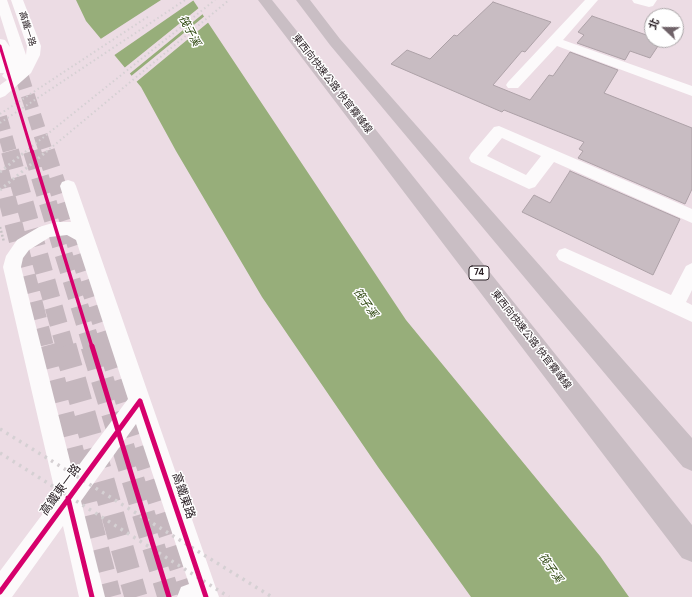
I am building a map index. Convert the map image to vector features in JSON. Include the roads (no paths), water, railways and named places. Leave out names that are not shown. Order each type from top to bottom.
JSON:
[{"type":"highway","name":"東西向快速公路 快官霧峰線","points":[[265,0],[692,548]]},
{"type":"highway","points":[[303,0],[335,42],[692,458]]},
{"type":"street","points":[[2,0],[20,56],[15,69],[3,87]]},
{"type":"street","points":[[0,71],[16,54],[20,42],[8,0]]},
{"type":"street","name":"高鐵一路","points":[[3,87],[23,74],[30,63],[34,46],[17,0]]},
{"type":"street","points":[[513,84],[592,0]]},
{"type":"street","points":[[638,0],[650,3],[651,0]]},
{"type":"street","points":[[0,13],[6,28]]},
{"type":"street","points":[[555,41],[692,91]]},
{"type":"street","points":[[0,43],[6,50],[7,56],[0,71]]},
{"type":"street","points":[[551,154],[692,216]]},
{"type":"street","name":"高鐵東路","points":[[68,186],[140,401],[196,597]]},
{"type":"street","points":[[84,236],[76,230],[67,228],[45,232],[23,245],[15,256],[12,267],[92,597]]},
{"type":"street","points":[[564,255],[692,314]]},
{"type":"street","points":[[675,306],[692,271]]},
{"type":"street","name":"高鐵東一路","points":[[0,592],[140,401]]},
{"type":"water","name":"筏子溪","points":[[76,0],[193,0],[406,320],[600,556],[629,597],[471,597],[378,467],[262,297],[176,151],[141,87],[86,21]]},
{"type":"tunnel","points":[[15,55],[46,152]]},
{"type":"tunnel","points":[[0,117],[10,152]]},
{"type":"tunnel","points":[[10,151],[65,347]]},
{"type":"tunnel","points":[[32,151],[92,347]]},
{"type":"tunnel","points":[[46,151],[109,347]]},
{"type":"tunnel","points":[[0,171],[45,347]]},
{"type":"tunnel","points":[[45,346],[110,597]]},
{"type":"tunnel","points":[[65,346],[136,597]]},
{"type":"tunnel","points":[[92,346],[169,597]]},
{"type":"tunnel","points":[[109,346],[190,596]]},
{"type":"railway","points":[[0,123],[185,0]]},
{"type":"railway","points":[[25,152],[215,0]]},
{"type":"railway","points":[[46,152],[229,0]]},
{"type":"railway","points":[[0,114],[149,16]]},
{"type":"railway","points":[[0,172],[26,151]]},
{"type":"railway","points":[[0,190],[47,151]]},
{"type":"railway","points":[[0,429],[272,597]]},
{"type":"railway","points":[[0,453],[229,597]]}]
